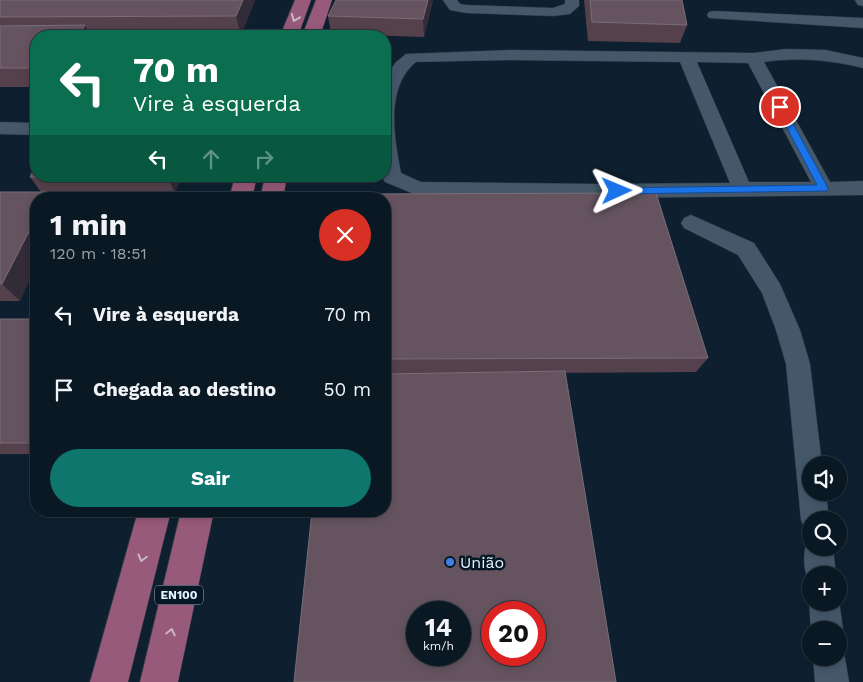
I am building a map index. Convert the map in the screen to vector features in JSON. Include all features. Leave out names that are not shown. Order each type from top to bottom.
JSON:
[{"type":"main road","points":[[291,30],[303,0]]},
{"type":"main road","points":[[313,30],[324,0]]},
{"type":"main road","name":"EN100","points":[[109,682],[153,517]]},
{"type":"main road","name":"EN100","points":[[159,682],[197,517]]},
{"type":"lane","points":[[450,0],[455,7],[466,9],[553,12],[565,11],[572,6],[572,0]]},
{"type":"lane","points":[[714,15],[863,22]]},
{"type":"lane","points":[[391,85],[406,60],[412,57],[510,55],[754,58],[786,54],[826,55],[863,63]]},
{"type":"lane","points":[[686,56],[742,189]]},
{"type":"lane","points":[[754,58],[824,188]]},
{"type":"lane","points":[[0,128],[30,128]]},
{"type":"lane","points":[[391,168],[392,177],[419,189],[600,191],[863,188]]},
{"type":"lane","points":[[691,223],[746,249],[772,290],[788,330],[798,364],[808,456]]},
{"type":"lane","points":[[831,666],[832,682]]},
{"type":"building","points":[[0,0],[243,0],[236,16],[0,17]]},
{"type":"building","points":[[336,0],[428,0],[423,19],[328,16]]},
{"type":"building","points":[[590,0],[682,0],[687,25],[592,22]]},
{"type":"building","points":[[85,25],[82,30],[30,30],[30,68],[0,68],[0,26]]},
{"type":"building","points":[[0,192],[30,192],[30,230],[2,284],[0,284]]},
{"type":"building","points":[[656,193],[708,358],[391,359],[391,194]]},
{"type":"building","points":[[0,319],[30,319],[30,443],[0,443]]},
{"type":"building","name":"União","points":[[565,371],[616,682],[294,682],[311,517],[391,517],[391,374]]},
{"type":"place","name":"União","points":[[450,562]]},
{"type":"route","points":[[617,191],[824,188],[780,107]]}]
